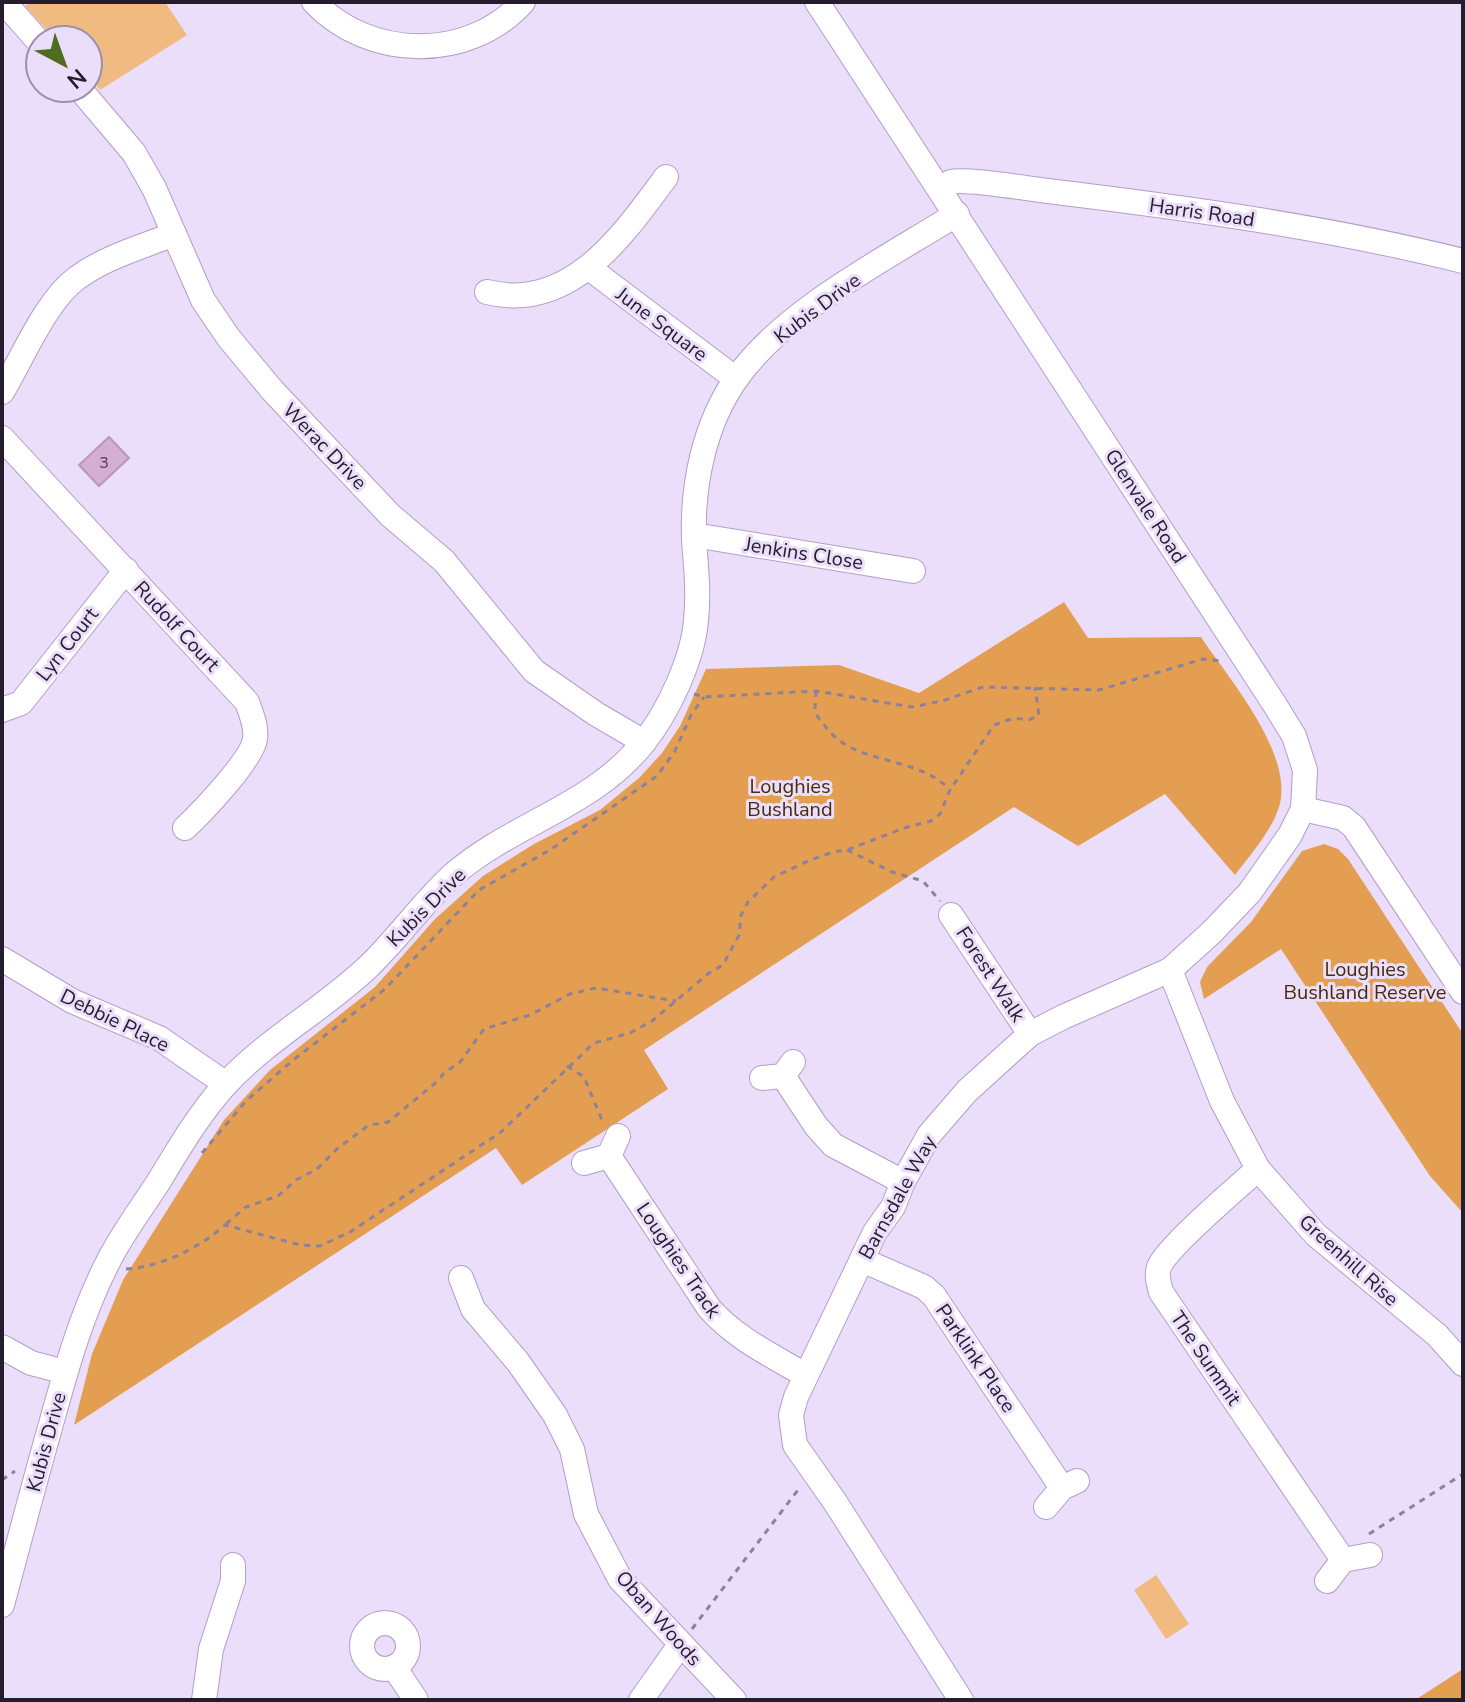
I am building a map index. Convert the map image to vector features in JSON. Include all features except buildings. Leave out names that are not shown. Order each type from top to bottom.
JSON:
[{"type":"street","points":[[4,2],[24,25]]},
{"type":"street","points":[[314,2],[335,20],[359,34],[385,43],[437,47],[491,29],[523,2]]},
{"type":"street","name":"Glenvale Road","points":[[817,2],[1294,736],[1305,770],[1303,809]]},
{"type":"street","name":"Werac Drive","points":[[93,104],[134,153],[154,188],[209,310],[272,390],[390,515],[444,561],[534,671],[596,714],[644,742]]},
{"type":"street","points":[[487,292],[508,297],[545,292],[589,268],[626,231],[666,177]]},
{"type":"street","name":"Harris Road","points":[[941,189],[951,182],[1109,199],[1281,223],[1463,261]]},
{"type":"street","name":"Kubis Drive","points":[[2,1605],[65,1372],[82,1321],[118,1270],[195,1122],[226,1084],[269,1044],[368,967],[454,875],[494,846],[577,801],[614,774],[644,742],[676,688],[696,625],[696,483],[706,438],[736,379],[776,335],[808,310],[957,214]]},
{"type":"street","points":[[2,392],[56,298],[75,279],[97,265],[174,234]]},
{"type":"street","name":"June Square","points":[[589,268],[736,379]]},
{"type":"street","name":"Rudolf Court","points":[[2,438],[247,702],[255,741],[233,776],[185,828]]},
{"type":"street","name":"Jenkins Close","points":[[694,535],[913,571]]},
{"type":"street","name":"Lyn Court","points":[[2,710],[21,703],[126,570]]},
{"type":"street","points":[[1303,809],[1343,818],[1354,827],[1463,992]]},
{"type":"street","name":"Barnsdale Way","points":[[961,1700],[795,1445],[791,1415],[805,1375],[875,1232],[893,1207],[929,1135],[967,1091],[1030,1034],[1170,970],[1250,892],[1290,835],[1303,809]]},
{"type":"street","name":"Forest Walk","points":[[949,911],[1030,1034]]},
{"type":"street","name":"Debbie Place","points":[[2,959],[72,1001],[159,1038],[226,1084]]},
{"type":"street","name":"Greenhill Rise","points":[[1170,970],[1222,1101],[1258,1169],[1316,1235],[1437,1335],[1463,1364]]},
{"type":"street","points":[[779,1072],[833,1145],[903,1182]]},
{"type":"street","points":[[584,1163],[613,1146]]},
{"type":"street","name":"Loughies Track","points":[[613,1146],[709,1308],[738,1336],[805,1375]]},
{"type":"street","name":"The Summit","points":[[1258,1169],[1171,1251],[1159,1267],[1158,1280],[1161,1292],[1341,1557]]},
{"type":"street","name":"Parklink Place","points":[[862,1260],[924,1287],[934,1296],[1070,1485],[1046,1507]]},
{"type":"street","name":"Oban Woods","points":[[461,1278],[473,1309],[518,1362],[555,1415],[572,1449],[586,1514],[620,1579],[734,1700]]},
{"type":"street","points":[[2,1347],[31,1363],[65,1372]]},
{"type":"street","points":[[1327,1581],[1341,1557],[1370,1555]]},
{"type":"street","points":[[204,1700],[211,1649],[233,1581],[233,1565]]},
{"type":"street","points":[[641,1700],[680,1645]]},
{"type":"street","points":[[394,1667],[416,1700]]},
{"type":"path","points":[[200,1155],[246,1101],[385,989],[479,890],[550,850],[657,776],[675,751],[691,715],[704,697],[816,691],[912,707],[983,687],[1099,690],[1203,659],[1248,664]]},
{"type":"path","points":[[225,1225],[300,1245],[320,1246],[337,1239],[501,1132],[594,1043],[630,1033],[652,1021],[723,965],[739,935],[741,915],[748,902],[774,877],[833,852],[931,821],[940,814],[950,790],[994,725],[1014,718],[1029,720],[1039,715],[1035,687]]},
{"type":"path","points":[[816,691],[815,713],[844,746],[908,765],[940,779],[950,790]]},
{"type":"path","points":[[847,850],[892,872],[923,881],[949,911]]},
{"type":"path","points":[[118,1270],[144,1268],[205,1243],[246,1207],[278,1196],[296,1180],[317,1169],[338,1148],[369,1125],[388,1122],[461,1061],[484,1029],[530,1015],[570,994],[596,988],[676,1001]]},
{"type":"path","points":[[567,1066],[584,1077],[613,1146]]},
{"type":"path","points":[[118,1270],[134,1256]]},
{"type":"path","points":[[680,1645],[813,1471]]},
{"type":"path","points":[[1341,1557],[1463,1474]]},
{"type":"shaded area","points":[[29,2],[165,2],[187,35],[104,87],[104,24],[41,24],[25,6]]},
{"type":"shaded area","points":[[1156,1575],[1189,1624],[1166,1639],[1134,1590]]},
{"type":"green space","name":"Loughies Bushland","points":[[1064,602],[1088,638],[1201,637],[1256,718],[1278,764],[1281,786],[1279,807],[1266,834],[1235,875],[1165,794],[1078,846],[1014,807],[644,1050],[668,1089],[522,1185],[496,1148],[74,1425],[92,1354],[123,1280],[224,1120],[270,1070],[375,987],[435,919],[483,876],[534,844],[600,810],[639,778],[662,753],[680,726],[706,669],[839,665],[919,693]]},
{"type":"green space","name":"Loughies Bushland Reserve","points":[[1324,844],[1338,849],[1348,859],[1463,1034],[1463,1213],[1430,1176],[1281,949],[1204,999],[1200,982],[1207,967],[1251,922],[1302,851]]},
{"type":"green space","points":[[1463,1669],[1463,1699],[1415,1700]]}]
